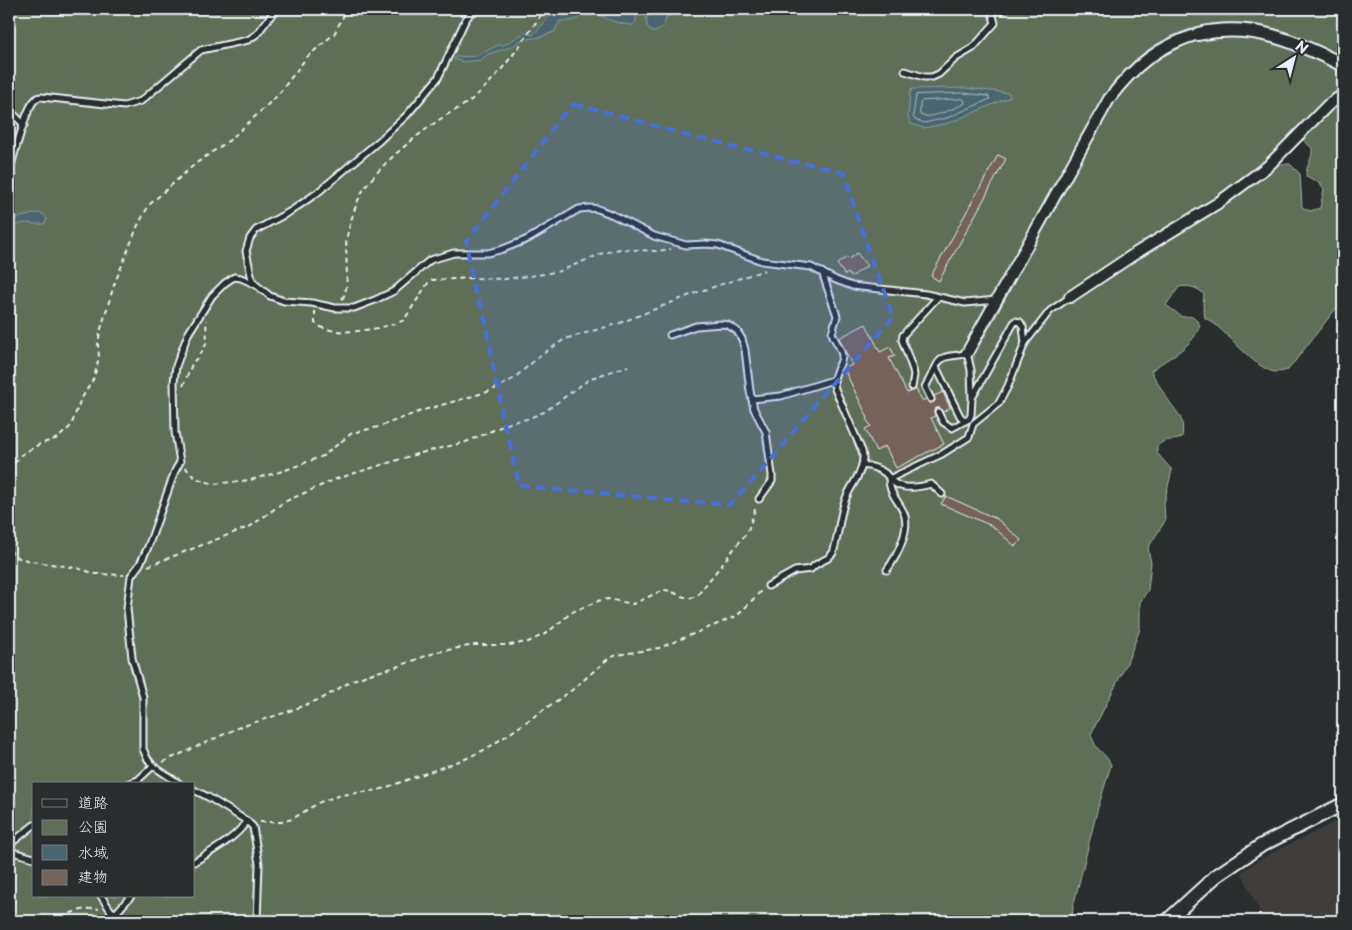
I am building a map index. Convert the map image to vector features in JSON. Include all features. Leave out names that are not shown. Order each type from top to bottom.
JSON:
[{"type":"street","points":[[967,354],[1109,99],[1123,80],[1140,64],[1157,51],[1180,40],[1216,30],[1240,30],[1267,34],[1294,42],[1343,65]]},
{"type":"street","points":[[1070,297],[1136,253],[1218,203],[1268,166],[1328,105],[1343,95]]},
{"type":"street","points":[[1167,921],[1216,876],[1262,845],[1343,804]]},
{"type":"lane","points":[[9,171],[24,125],[33,102],[37,98],[124,106],[141,101],[201,50],[248,40],[256,34],[276,9]]},
{"type":"lane","points":[[254,284],[250,274],[246,251],[250,238],[256,230],[291,211],[317,193],[379,142],[407,115],[438,78],[472,9]]},
{"type":"lane","points":[[905,71],[924,77],[932,77],[939,74],[956,58],[982,40],[995,23],[991,9]]},
{"type":"lane","points":[[9,109],[24,125]]},
{"type":"lane","points":[[177,782],[153,766],[143,749],[143,697],[134,665],[128,625],[127,600],[132,574],[148,547],[175,471],[180,462],[175,432],[174,382],[176,366],[188,334],[212,296],[230,279],[234,277],[241,278],[254,284],[277,300],[312,303],[335,308],[354,308],[394,290],[430,260],[454,253],[488,253],[503,249],[528,239],[579,209],[598,209],[654,236],[686,245],[718,245],[762,261],[782,265],[804,266],[852,286],[926,294],[965,303],[997,300]]},
{"type":"lane","points":[[768,586],[795,572],[811,569],[833,553],[845,499],[864,457],[847,420],[833,380],[842,357],[832,333],[837,316],[822,272]]},
{"type":"lane","points":[[889,479],[942,454],[970,437],[973,424],[999,402],[1008,386],[1025,342],[1050,311],[1070,297]]},
{"type":"lane","points":[[912,387],[914,375],[902,340],[903,335],[937,298]]},
{"type":"lane","points":[[972,398],[1015,321],[1020,322],[1023,326],[1025,342]]},
{"type":"lane","points":[[670,335],[696,326],[721,324],[734,328],[742,339],[754,409],[766,432],[772,475],[772,481],[759,499]]},
{"type":"lane","points":[[931,399],[925,387],[938,362],[943,357],[967,354],[971,370],[972,415],[952,428],[943,422],[938,412]]},
{"type":"lane","points":[[936,367],[960,416],[973,424]]},
{"type":"lane","points":[[752,399],[781,396],[833,380]]},
{"type":"lane","points":[[862,465],[874,467],[900,486],[920,487],[931,484],[942,494]]},
{"type":"lane","points":[[887,570],[901,545],[906,520],[904,512],[892,495],[889,479]]},
{"type":"lane","points":[[132,782],[138,780],[153,766]]},
{"type":"lane","points":[[195,791],[247,821],[253,827],[260,864],[257,921]]},
{"type":"lane","points":[[195,861],[226,842],[247,821]]},
{"type":"lane","points":[[9,844],[32,827]]},
{"type":"lane","points":[[9,851],[32,857]]},
{"type":"lane","points":[[102,898],[117,921]]},
{"type":"lane","points":[[111,911],[116,913],[129,898]]},
{"type":"path","points":[[9,489],[14,464],[21,455],[40,444],[58,438],[71,426],[80,401],[94,378],[99,356],[100,332],[114,285],[138,224],[149,205],[189,168],[232,139],[278,95],[308,57],[334,34],[343,17],[344,9]]},
{"type":"path","points":[[337,301],[345,296],[347,236],[363,190],[375,174],[396,155],[440,119],[466,104],[483,89],[521,44],[545,9]]},
{"type":"path","points":[[312,303],[315,323],[318,326],[339,330],[371,330],[404,320],[431,280],[464,278],[505,279],[544,274],[560,271],[603,253],[620,249],[656,251],[682,248],[686,245]]},
{"type":"path","points":[[180,462],[195,478],[214,484],[256,479],[283,471],[323,456],[352,433],[378,427],[424,410],[501,386],[565,339],[580,333],[620,323],[698,292],[782,265]]},
{"type":"path","points":[[175,404],[177,395],[188,377],[192,364],[204,349],[207,340],[205,309]]},
{"type":"path","points":[[9,550],[19,558],[77,568],[96,574],[132,574],[250,526],[284,502],[336,479],[416,454],[466,442],[512,422],[536,416],[590,378],[628,366]]},
{"type":"path","points":[[153,766],[240,727],[323,698],[353,680],[373,673],[437,652],[474,645],[509,645],[528,642],[547,633],[572,612],[601,600],[608,599],[633,604],[663,590],[667,590],[680,597],[693,598],[748,531],[759,499]]},
{"type":"path","points":[[247,821],[282,822],[292,819],[326,800],[341,795],[379,790],[465,759],[496,743],[572,690],[609,658],[658,648],[737,616],[760,591],[768,586]]},
{"type":"path","points":[[54,921],[66,915],[88,909],[111,911]]},
{"type":"highlighted area","points":[[573,104],[843,174],[893,317],[730,505],[519,486],[466,241]]},
{"type":"shaded area","points":[[1343,818],[1343,921],[1264,921],[1241,872],[1266,856]]},
{"type":"green space","points":[[9,9],[1343,9],[1343,58],[1295,35],[1267,27],[1240,23],[1214,24],[1189,30],[1165,40],[1143,54],[1122,72],[1104,95],[962,350],[974,359],[975,354],[1113,103],[1130,82],[1149,65],[1170,52],[1192,42],[1215,37],[1240,36],[1265,39],[1291,47],[1343,72],[1343,87],[1330,95],[1264,163],[1214,199],[1066,293],[1071,301],[1223,206],[1280,164],[1290,164],[1300,174],[1302,207],[1310,211],[1320,208],[1324,189],[1320,183],[1306,176],[1312,148],[1303,138],[1326,112],[1343,101],[1343,303],[1334,311],[1288,370],[1276,372],[1259,365],[1214,323],[1205,318],[1204,294],[1198,290],[1189,286],[1179,287],[1166,305],[1182,317],[1193,317],[1200,325],[1192,340],[1186,346],[1151,371],[1181,420],[1182,437],[1176,440],[1164,441],[1157,446],[1157,453],[1172,470],[1164,503],[1165,521],[1148,548],[1151,563],[1148,590],[1140,602],[1140,629],[1127,663],[1091,734],[1095,745],[1111,765],[1097,811],[1073,907],[1072,921],[9,921]]},
{"type":"water","points":[[563,9],[583,9],[583,13],[575,20],[560,21],[554,32],[540,37],[521,40],[511,47],[488,54],[481,60],[463,62],[454,59],[455,57],[477,56],[498,45],[504,45],[524,33],[533,35],[548,17]]},
{"type":"water","points":[[594,9],[633,9],[636,22],[633,25],[623,24],[605,18]]},
{"type":"water","points":[[659,9],[701,9],[694,12],[685,11],[666,17],[662,27],[658,31],[652,32],[647,26],[646,18]]},
{"type":"water","points":[[964,88],[1009,93],[1010,97],[949,123],[924,128],[911,124],[908,117],[912,89]]},
{"type":"water","points":[[37,213],[43,214],[47,219],[44,224],[19,224],[9,234],[9,220]]},
{"type":"building","points":[[998,155],[1006,159],[939,281],[931,276]]},
{"type":"building","points":[[857,253],[867,266],[851,277],[848,273],[845,275],[837,264]]},
{"type":"building","points":[[866,324],[880,352],[890,347],[895,356],[889,358],[907,393],[916,389],[922,401],[925,399],[931,403],[935,401],[934,396],[943,392],[950,408],[943,412],[940,408],[936,408],[934,411],[935,416],[931,418],[944,444],[896,468],[885,446],[876,451],[865,429],[871,426],[866,419],[868,418],[844,369],[852,365],[839,338]]},
{"type":"building","points":[[946,496],[997,519],[1021,540],[1015,546],[992,526],[941,504]]}]
